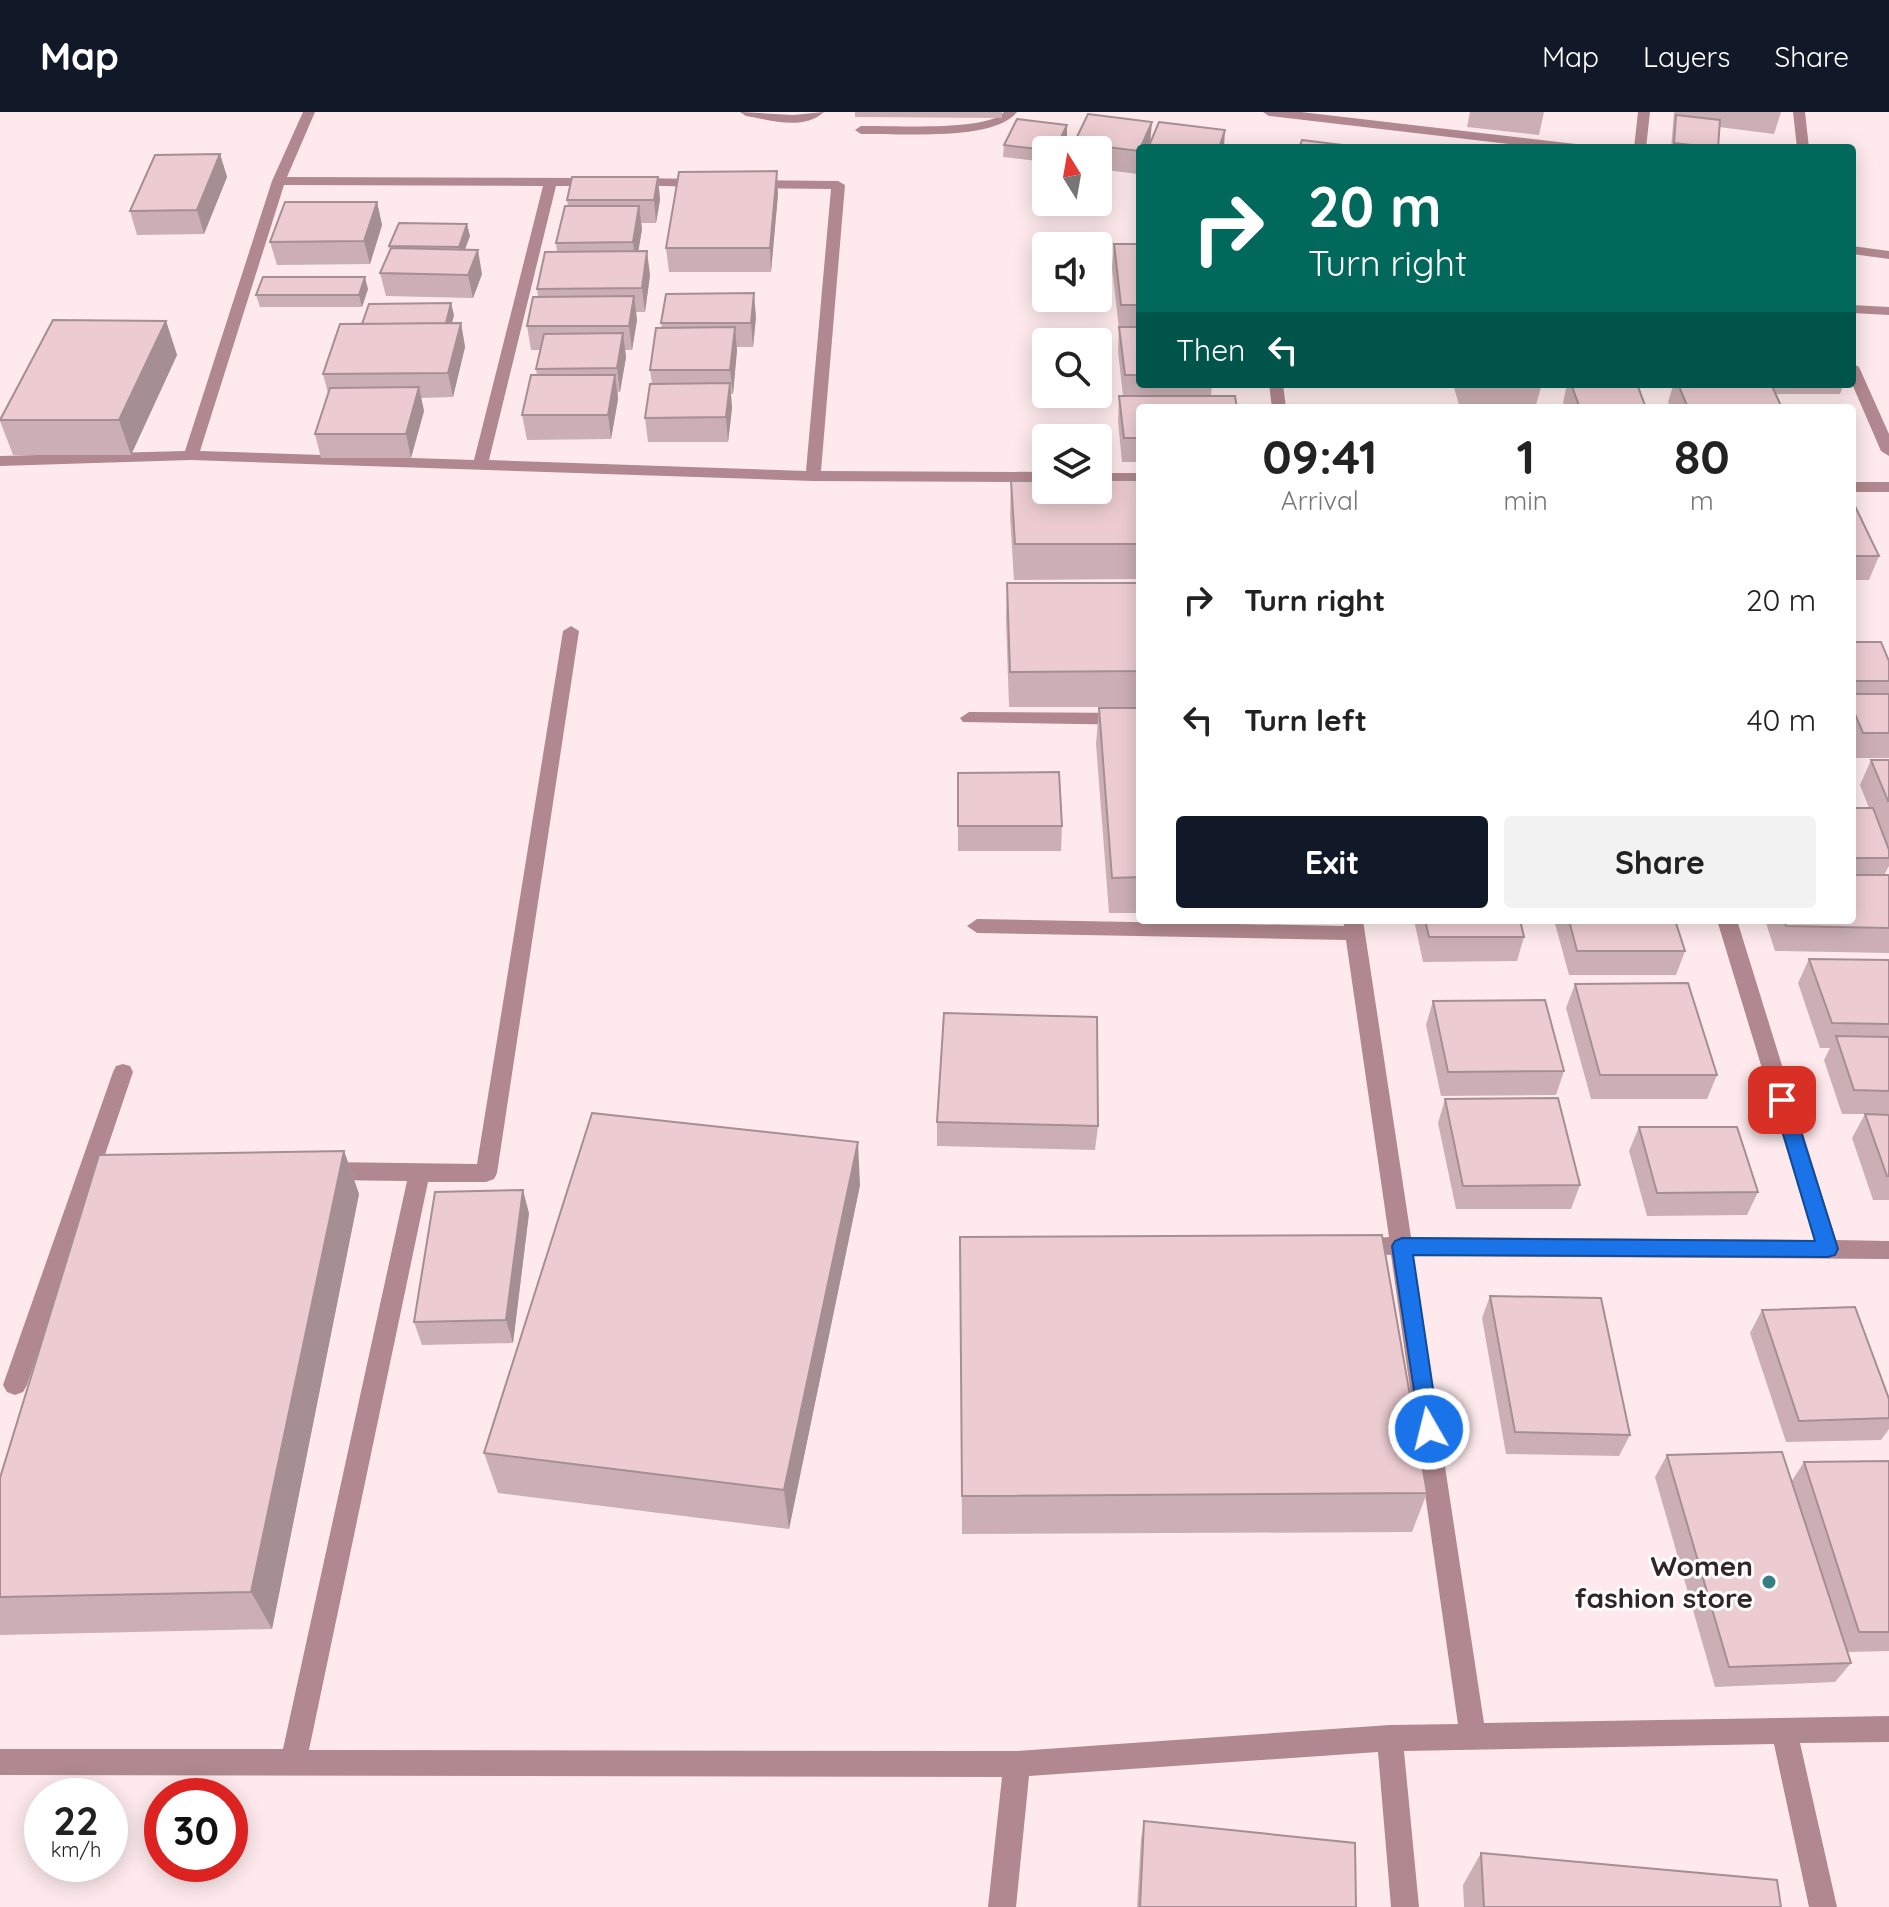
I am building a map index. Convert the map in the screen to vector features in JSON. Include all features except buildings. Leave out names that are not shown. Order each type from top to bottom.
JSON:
[{"type":"street","points":[[191,455],[279,181],[309,112]]},
{"type":"street","points":[[746,112],[799,119],[811,118],[818,112]]},
{"type":"street","points":[[861,130],[980,127],[1004,120],[1011,112]]},
{"type":"street","points":[[1269,112],[1545,144]]},
{"type":"street","points":[[1411,127],[1414,112]]},
{"type":"street","points":[[1640,144],[1644,112]]},
{"type":"street","points":[[1799,112],[1803,144]]},
{"type":"street","points":[[279,181],[710,183]]},
{"type":"street","points":[[481,463],[551,181]]},
{"type":"street","points":[[742,184],[838,185],[813,476]]},
{"type":"street","points":[[1856,251],[1889,255]]},
{"type":"street","points":[[1856,309],[1889,311]]},
{"type":"street","points":[[1856,376],[1889,451]]},
{"type":"street","points":[[0,461],[191,455],[813,476],[1032,477]]},
{"type":"street","points":[[1112,478],[1136,478]]},
{"type":"street","points":[[1856,487],[1889,487]]},
{"type":"street","points":[[310,1171],[486,1173],[571,631]]},
{"type":"street","points":[[969,718],[1136,719]]},
{"type":"street","points":[[1728,924],[1828,1249]]},
{"type":"street","points":[[977,926],[1354,927],[1473,1735]]},
{"type":"street","points":[[15,1385],[100,1167],[123,1072]]},
{"type":"street","points":[[294,1760],[419,1173]]},
{"type":"street","points":[[1339,1246],[1889,1250]]},
{"type":"street","points":[[0,1762],[294,1760],[1017,1764],[1390,1738],[1889,1729]]},
{"type":"street","points":[[1784,1730],[1823,1907]]},
{"type":"street","points":[[1390,1738],[1405,1907]]},
{"type":"street","points":[[1002,1907],[1017,1764]]},
{"type":"place","name":"Women fashion store","points":[[1769,1582]]},
{"type":"route","points":[[1429,1429],[1402,1246],[1828,1249],[1782,1100]]}]
